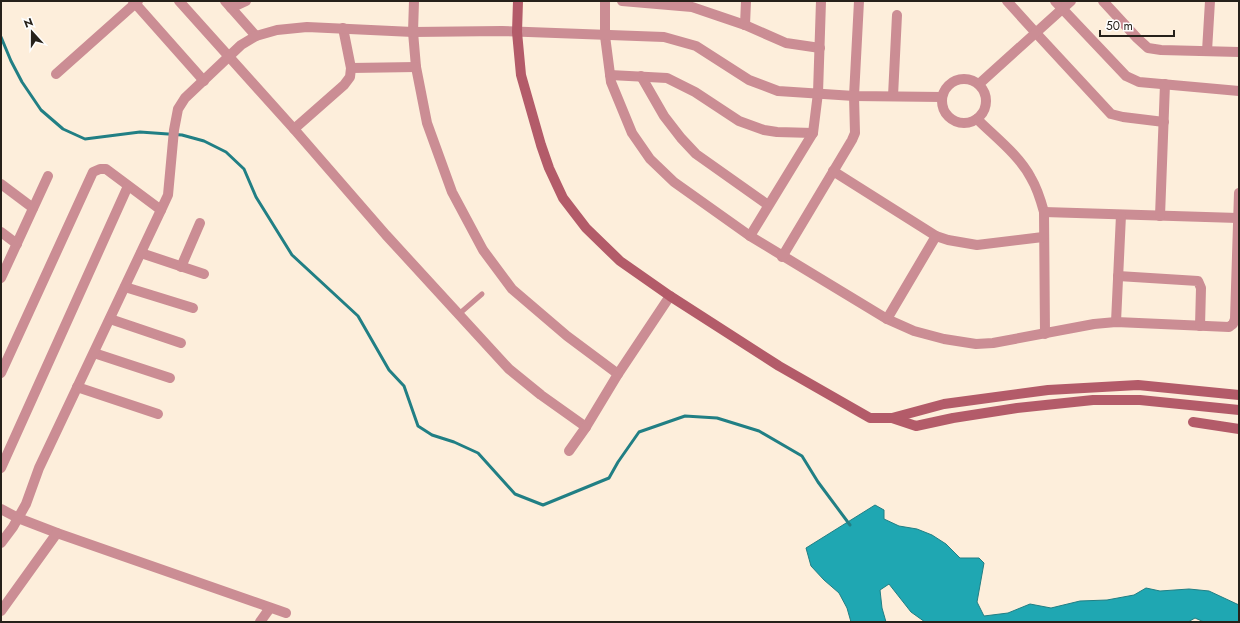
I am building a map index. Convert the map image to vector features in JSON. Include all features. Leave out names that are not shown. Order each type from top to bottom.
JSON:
[{"type":"street","points":[[179,1],[294,129],[386,235],[509,369],[541,396],[586,427]]},
{"type":"street","points":[[228,4],[246,1]]},
{"type":"street","points":[[414,1],[413,32],[416,67],[427,123],[452,192],[484,250],[512,289],[567,336],[618,374]]},
{"type":"street","points":[[518,1],[517,32],[521,75],[547,162],[563,198],[586,228],[620,261],[670,296],[780,366],[870,418],[892,418],[944,404],[1048,390],[1138,385],[1239,395]]},
{"type":"street","points":[[605,1],[605,36],[610,82],[632,133],[650,159],[674,182],[782,257],[886,319],[914,332],[976,344],[993,343],[1094,324],[1116,322],[1229,327],[1233,324],[1235,319],[1239,193]]},
{"type":"street","points":[[622,1],[692,7],[745,25],[786,42],[820,48]]},
{"type":"street","points":[[745,25],[746,1]]},
{"type":"street","points":[[750,236],[813,133],[818,93],[821,1]]},
{"type":"street","points":[[782,257],[852,140],[854,133],[854,96],[859,1]]},
{"type":"street","points":[[1007,1],[1111,114],[1164,122]]},
{"type":"street","points":[[1055,1],[1126,76],[1139,82],[1239,91]]},
{"type":"street","points":[[978,84],[1036,34],[1071,1]]},
{"type":"street","points":[[1103,1],[1136,38],[1148,48],[1161,50],[1239,52]]},
{"type":"street","points":[[1207,51],[1210,1]]},
{"type":"street","points":[[56,74],[135,2],[204,81]]},
{"type":"street","points":[[228,4],[256,36]]},
{"type":"street","points":[[893,96],[898,15]]},
{"type":"street","points":[[1,543],[26,504],[39,468],[168,195],[174,130],[178,110],[184,98],[229,58],[241,45],[256,36],[277,30],[299,28],[343,28],[413,32],[517,32],[664,37],[696,46],[749,80],[778,91],[854,96],[942,97]]},
{"type":"street","points":[[294,129],[344,85],[350,77],[351,68],[343,28]]},
{"type":"street","points":[[351,68],[416,67]]},
{"type":"street","points":[[610,75],[667,78],[695,92],[739,121],[764,130],[777,132],[813,133]]},
{"type":"street","points":[[641,76],[664,116],[696,154],[768,205]]},
{"type":"street","points":[[966,78],[973,80],[978,84],[983,89],[986,102],[985,108],[977,119],[962,123],[949,117],[941,104],[944,90],[948,85],[953,81],[966,78]]},
{"type":"street","points":[[1160,216],[1165,84]]},
{"type":"street","points":[[977,119],[1022,163],[1039,196],[1044,212],[1046,334]]},
{"type":"street","points":[[2,370],[93,172],[100,168],[106,169],[161,210]]},
{"type":"street","points":[[833,171],[936,236],[948,240],[977,245],[1044,237]]},
{"type":"street","points":[[1,277],[48,176]]},
{"type":"street","points":[[1,184],[33,208]]},
{"type":"street","points":[[1,468],[128,186]]},
{"type":"street","points":[[1044,212],[1238,218]]},
{"type":"street","points":[[1116,322],[1121,215]]},
{"type":"street","points":[[181,267],[200,223]]},
{"type":"street","points":[[1,232],[17,244]]},
{"type":"street","points":[[886,319],[936,236]]},
{"type":"street","points":[[141,253],[204,274]]},
{"type":"street","points":[[1118,276],[1198,281],[1201,288],[1200,326]]},
{"type":"street","points":[[125,287],[193,308]]},
{"type":"street","points":[[569,451],[670,296]]},
{"type":"street","points":[[110,319],[181,343]]},
{"type":"street","points":[[94,353],[170,378]]},
{"type":"street","points":[[77,387],[158,414]]},
{"type":"street","points":[[892,418],[916,426],[953,418],[1017,408],[1093,400],[1140,400],[1239,410]]},
{"type":"street","points":[[1193,422],[1239,429]]},
{"type":"street","points":[[1,509],[18,518],[57,533],[286,613]]},
{"type":"street","points":[[1,611],[57,533]]},
{"type":"street","points":[[260,622],[270,608]]},
{"type":"lane","points":[[458,314],[482,294]]},
{"type":"water","points":[[875,505],[884,510],[884,519],[899,526],[917,529],[932,535],[946,544],[960,558],[979,558],[984,563],[977,602],[984,616],[1008,613],[1030,604],[1051,608],[1080,601],[1107,600],[1134,595],[1146,588],[1160,591],[1189,589],[1209,591],[1239,605],[1239,622],[1204,622],[1195,618],[1188,622],[925,622],[911,612],[889,584],[880,590],[882,608],[886,622],[851,622],[847,608],[839,593],[811,566],[806,548]]},
{"type":"waterway","points":[[1,37],[22,82],[41,110],[63,129],[85,139],[140,132],[182,135],[204,141],[226,152],[244,169],[256,197],[292,255],[358,316],[389,370],[404,386],[418,426],[432,435],[454,442],[478,453],[515,494],[543,505],[609,478],[618,462],[639,432],[685,416],[717,418],[759,431],[802,456],[818,482],[850,525]]}]
